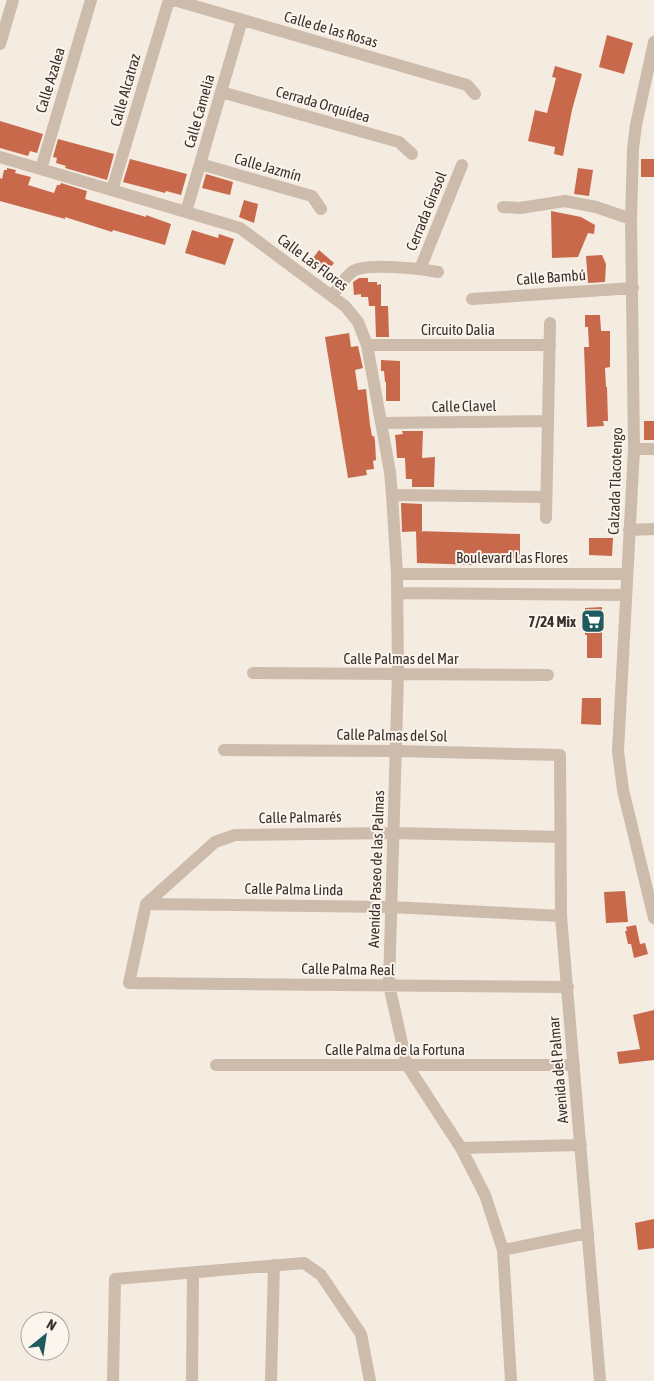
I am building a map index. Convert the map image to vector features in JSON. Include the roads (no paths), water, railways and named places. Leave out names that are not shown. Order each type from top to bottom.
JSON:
[{"type":"street","points":[[0,44],[13,0]]},
{"type":"street","name":"Calle Azalea","points":[[41,170],[91,0]]},
{"type":"street","name":"Calle Alcatraz","points":[[112,190],[169,0]]},
{"type":"street","name":"Calle de las Rosas","points":[[174,0],[467,85],[475,94]]},
{"type":"street","name":"Calle Camelia","points":[[186,212],[242,20]]},
{"type":"street","name":"Calzada Tlacotengo","points":[[654,42],[633,149],[631,219],[634,449],[618,752],[623,790],[654,918]]},
{"type":"street","name":"Cerrada Orquídea","points":[[221,92],[398,142],[412,154]]},
{"type":"street","name":"Calle Las Flores","points":[[0,157],[240,228],[345,306],[358,322],[367,345],[390,472],[397,574]]},
{"type":"street","name":"Calle Jazmín","points":[[200,164],[312,196],[321,209]]},
{"type":"street","name":"Cerrada Girasol","points":[[420,268],[462,165]]},
{"type":"street","points":[[503,207],[520,208],[565,201],[596,207],[631,219]]},
{"type":"street","name":"Cerrada Girasol","points":[[332,296],[353,270],[369,267],[420,268],[438,272]]},
{"type":"street","name":"Calle Bambú","points":[[472,299],[633,288]]},
{"type":"street","points":[[546,518],[550,323]]},
{"type":"street","name":"Circuito Dalia","points":[[367,345],[550,345]]},
{"type":"street","name":"Calle Clavel","points":[[381,424],[548,421]]},
{"type":"street","points":[[634,449],[654,449]]},
{"type":"street","points":[[392,495],[546,497]]},
{"type":"street","points":[[629,530],[654,529]]},
{"type":"street","name":"Boulevard Las Flores","points":[[397,574],[627,574]]},
{"type":"street","name":"Avenida Paseo de las Palmas","points":[[397,574],[398,674],[389,985],[407,1065],[461,1148],[485,1195],[503,1250],[512,1381]]},
{"type":"street","points":[[397,593],[626,595]]},
{"type":"street","name":"Calle Palmas del Mar","points":[[253,673],[548,675]]},
{"type":"street","name":"Calle Palmas del Sol","points":[[224,750],[396,751],[560,755]]},
{"type":"street","name":"Avenida del Palmar","points":[[560,755],[561,916],[600,1381]]},
{"type":"street","name":"Calle Palmarés","points":[[146,904],[215,842],[235,835],[393,832],[560,836]]},
{"type":"street","name":"Calle Palma Linda","points":[[146,904],[391,907],[561,916]]},
{"type":"street","name":"Calle Palma Real","points":[[146,904],[129,983],[568,987]]},
{"type":"street","name":"Calle Palma de la Fortuna","points":[[216,1065],[574,1065]]},
{"type":"street","points":[[461,1148],[581,1145]]},
{"type":"street","points":[[503,1250],[588,1234]]},
{"type":"street","points":[[113,1381],[115,1279],[304,1263],[322,1275],[360,1334],[370,1381]]},
{"type":"street","points":[[271,1381],[274,1265]]},
{"type":"street","points":[[192,1381],[193,1273]]},
{"type":"place","name":"7/24 Mix","points":[[593,621]]}]
